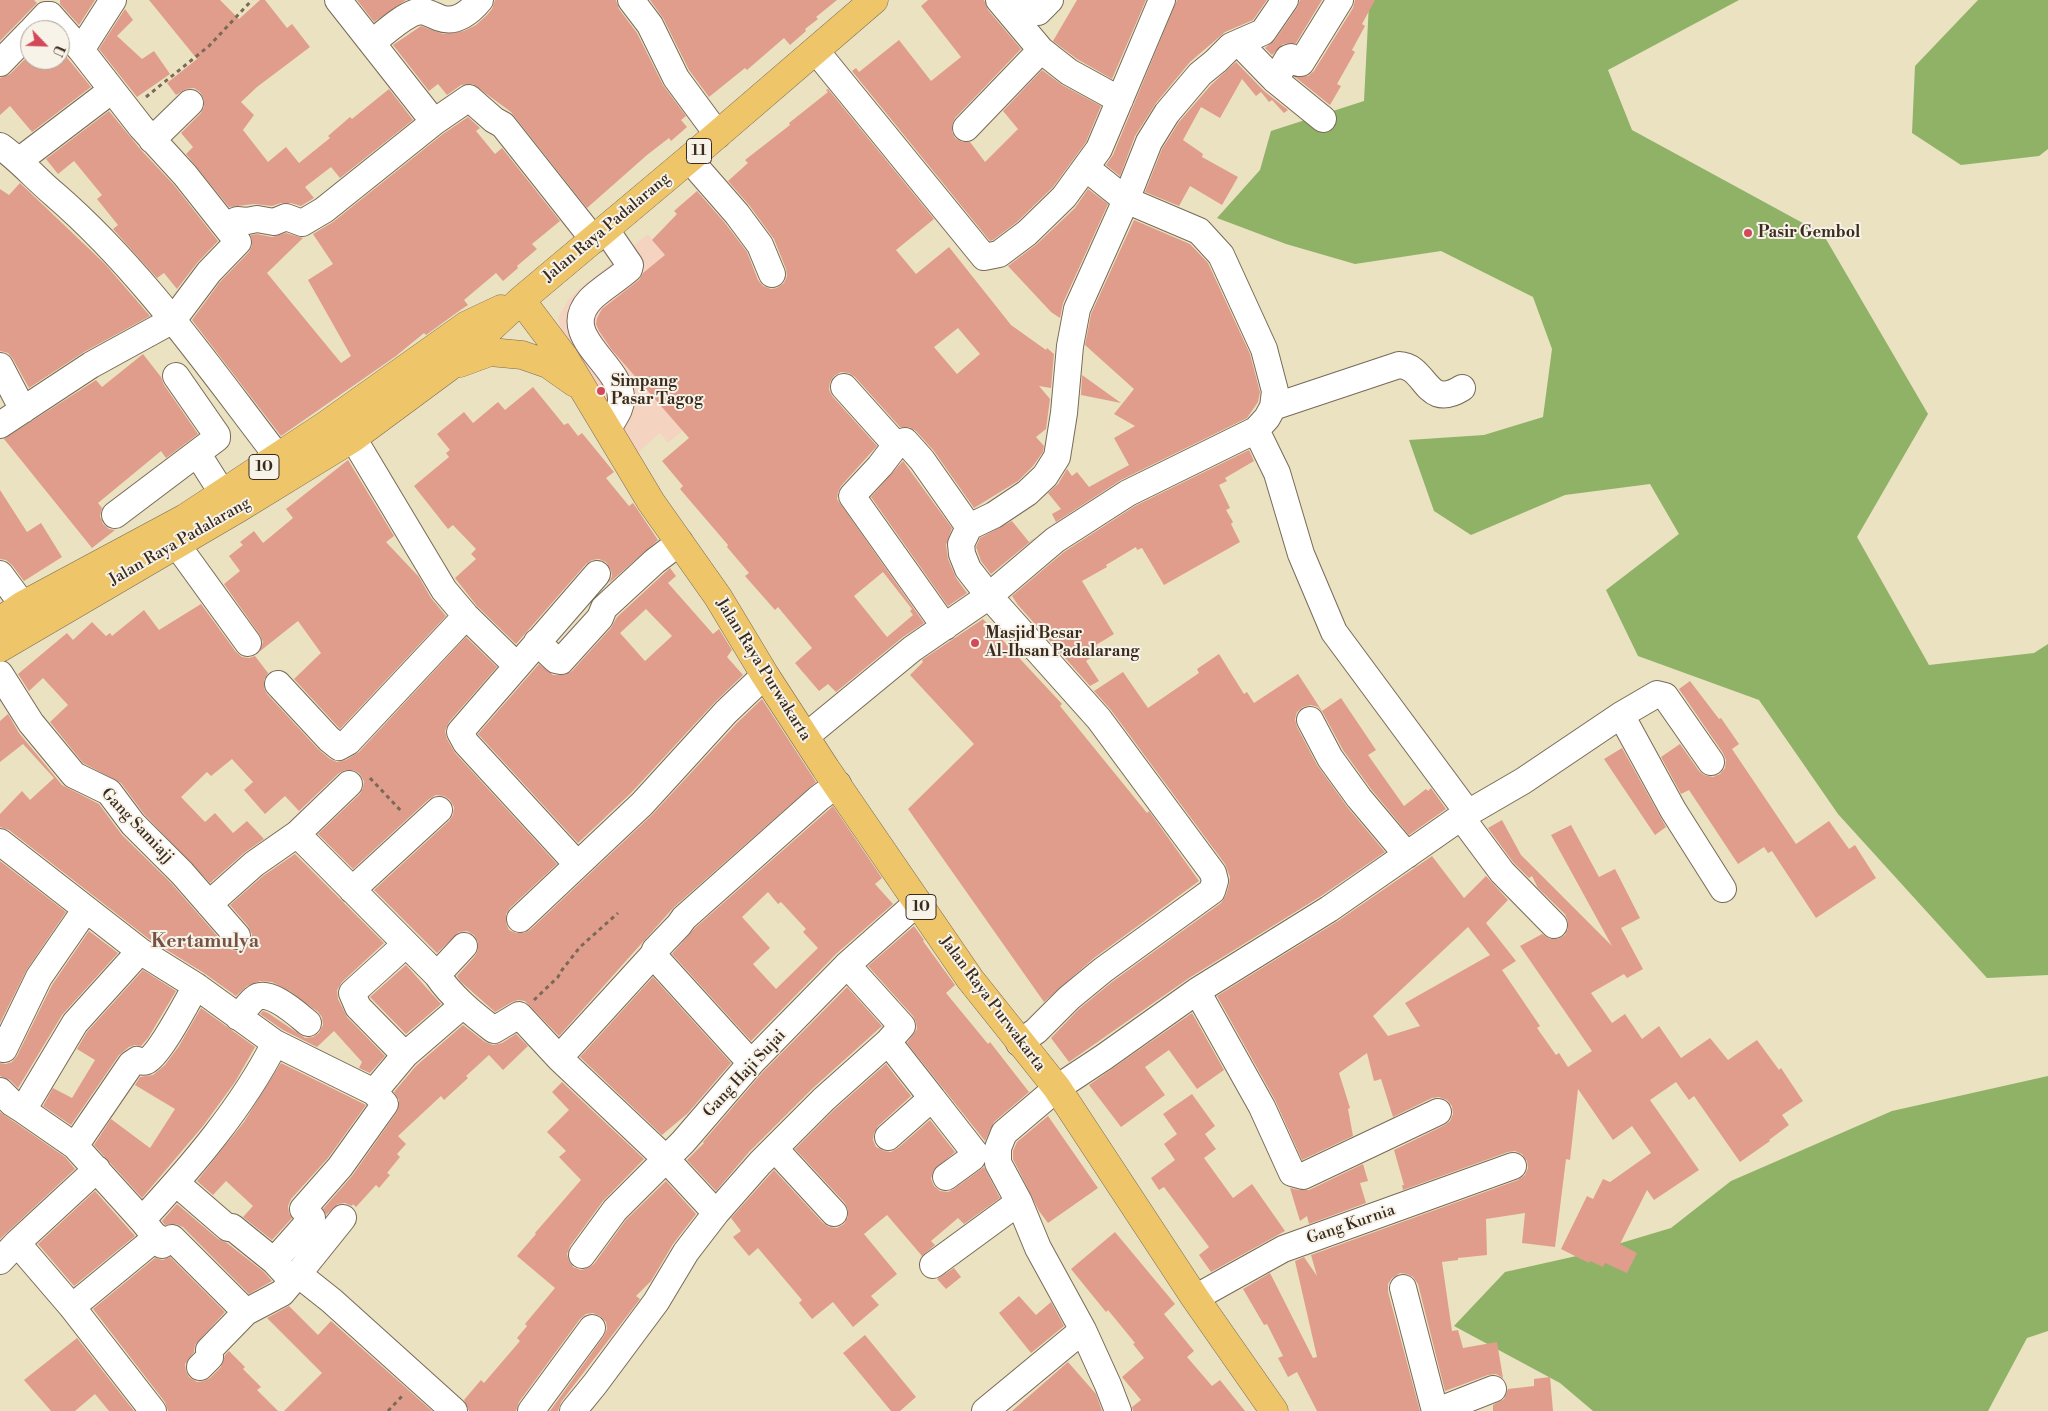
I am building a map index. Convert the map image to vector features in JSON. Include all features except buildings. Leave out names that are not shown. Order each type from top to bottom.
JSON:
[{"type":"highway","name":"Jalan Raya Padalarang","points":[[0,648],[353,438],[449,367],[520,300],[718,135],[874,0]]},
{"type":"highway","name":"Jalan Raya Padalarang","points":[[0,621],[23,606],[185,518],[278,457],[467,326],[520,300]]},
{"type":"highway","name":"Jalan Raya Purwakarta","points":[[520,300],[550,336],[586,392],[650,502],[718,597],[765,675],[805,736],[970,979],[1057,1088],[1196,1298],[1274,1411]]},
{"type":"highway","name":"Jalan Raya Purwakarta","points":[[449,367],[490,352],[522,355],[548,364],[586,392]]},
{"type":"street","points":[[81,50],[113,0]]},
{"type":"street","points":[[338,0],[434,122]]},
{"type":"street","points":[[372,43],[412,14],[422,11],[443,20],[459,18],[474,8],[480,0]]},
{"type":"street","points":[[631,0],[650,25],[676,78],[718,135]]},
{"type":"street","points":[[999,0],[1041,50],[1069,72],[1120,100]]},
{"type":"street","points":[[1026,0],[1038,12],[1050,0]]},
{"type":"street","points":[[816,50],[984,257],[999,254],[1027,233],[1064,197],[1086,168],[1105,137],[1136,56],[1162,0]]},
{"type":"street","points":[[1020,1043],[1036,1032],[1069,998],[1103,970],[1212,891],[1214,877],[1099,719],[989,596],[968,569],[962,554],[961,544],[969,527],[994,515],[1027,492],[1045,476],[1057,457],[1064,414],[1070,346],[1077,310],[1126,200],[1149,142],[1167,113],[1200,74],[1231,46],[1263,32],[1285,0]]},
{"type":"street","points":[[1275,80],[1288,58],[1291,57],[1298,63],[1301,62],[1340,0]]},
{"type":"street","points":[[43,20],[48,15],[53,20]]},
{"type":"street","points":[[0,425],[91,365],[173,320],[209,272],[237,245],[238,240],[185,175],[152,140],[70,38]]},
{"type":"street","points":[[0,63],[20,42]]},
{"type":"street","points":[[1239,43],[1275,80],[1323,119]]},
{"type":"street","points":[[966,128],[1041,50]]},
{"type":"street","points":[[226,226],[238,220],[257,219],[274,222],[286,217],[298,222],[308,220],[324,210],[434,122],[469,98],[494,120],[503,125],[600,235],[630,265],[629,269],[590,300],[582,312],[581,327],[586,340],[619,385],[620,408],[608,429]]},
{"type":"street","points":[[119,99],[10,153],[126,266],[173,320],[278,457]]},
{"type":"street","points":[[152,140],[190,103]]},
{"type":"street","points":[[689,159],[737,214],[760,245],[772,274]]},
{"type":"street","points":[[805,736],[912,649],[989,596],[1055,540],[1128,493],[1256,430],[1267,418],[1273,407],[1275,391],[1264,349],[1221,256],[1199,231],[1126,200],[1086,168]]},
{"type":"street","points":[[1273,407],[1400,365],[1407,365],[1413,369],[1424,384],[1442,395],[1450,395],[1462,388]]},
{"type":"street","points":[[0,366],[23,410]]},
{"type":"street","points":[[115,515],[217,438],[217,435],[176,376]]},
{"type":"street","points":[[844,387],[896,445]]},
{"type":"street","points":[[1256,430],[1277,473],[1301,554],[1334,632],[1464,815],[1502,872],[1554,925]]},
{"type":"street","points":[[353,438],[444,590],[466,616],[517,666]]},
{"type":"street","points":[[945,628],[852,496],[880,466],[896,445],[900,441],[905,441],[922,460],[969,527]]},
{"type":"street","points":[[197,453],[223,494]]},
{"type":"street","points":[[537,642],[556,660],[561,662],[600,618],[604,608],[655,561],[680,542]]},
{"type":"street","points":[[177,544],[248,643]]},
{"type":"street","points":[[0,574],[23,606]]},
{"type":"street","points":[[577,864],[461,738],[460,732],[597,574]]},
{"type":"street","points":[[278,684],[329,739],[339,747],[348,742],[466,616]]},
{"type":"street","name":"Gang Samiajj","points":[[0,674],[31,723],[74,776],[109,792],[133,824],[154,844],[237,936]]},
{"type":"street","points":[[520,919],[642,804],[726,712],[765,675]]},
{"type":"street","points":[[1118,1411],[1083,1330],[1038,1248],[1019,1202],[998,1163],[998,1148],[1004,1133],[1057,1088],[1197,991],[1329,909],[1464,815],[1523,781],[1621,715],[1657,694],[1664,694],[1711,762]]},
{"type":"street","points":[[1621,715],[1673,810],[1723,890]]},
{"type":"street","points":[[1310,720],[1330,758],[1359,798],[1407,855]]},
{"type":"street","points":[[209,904],[254,864],[297,834],[359,780]]},
{"type":"street","points":[[558,1058],[653,955],[655,950],[684,918],[819,798],[838,784]]},
{"type":"street","points":[[352,890],[438,810]]},
{"type":"street","points":[[297,834],[437,975],[463,1006],[494,1030],[519,1015],[558,1058],[666,1159],[716,1213]]},
{"type":"street","points":[[0,842],[140,951],[196,986],[275,1043],[374,1092],[385,1104],[340,1167],[303,1209],[312,1218],[274,1262]]},
{"type":"street","name":"Gang Haji Sujai","points":[[582,1255],[614,1210],[666,1159],[751,1063],[847,965],[918,902]]},
{"type":"street","points":[[4,1049],[39,977],[86,909]]},
{"type":"street","points":[[405,1055],[358,1007],[352,993],[406,944]]},
{"type":"street","points":[[437,975],[464,946]]},
{"type":"street","points":[[23,1110],[74,1023],[140,951]]},
{"type":"street","points":[[653,955],[751,1063]]},
{"type":"street","points":[[573,1411],[656,1302],[686,1252],[716,1213],[824,1099],[888,1042],[902,1026],[847,965]]},
{"type":"street","points":[[75,1146],[131,1064],[137,1060],[147,1062],[151,1058],[196,986]]},
{"type":"street","points":[[1197,991],[1262,1107],[1292,1174],[1303,1176],[1438,1112]]},
{"type":"street","points":[[238,1017],[254,999],[262,996],[276,1000],[308,1023]]},
{"type":"street","points":[[374,1092],[405,1055],[463,1006]]},
{"type":"street","points":[[888,1042],[975,1153],[972,1158],[946,1176]]},
{"type":"street","points":[[72,1307],[150,1229],[176,1184],[260,1074],[275,1043]]},
{"type":"street","points":[[0,1091],[12,1103],[75,1146],[150,1229],[162,1245],[172,1238],[246,1312]]},
{"type":"street","points":[[888,1137],[932,1098]]},
{"type":"street","points":[[776,1149],[834,1213]]},
{"type":"street","name":"Gang Kurnia","points":[[1196,1298],[1282,1250],[1333,1230],[1397,1210],[1513,1166]]},
{"type":"street","points":[[97,1169],[8,1252],[72,1307],[153,1411]]},
{"type":"street","points":[[176,1184],[228,1228],[232,1227],[274,1262],[332,1301],[454,1411]]},
{"type":"street","points":[[933,1265],[1019,1202]]},
{"type":"street","points":[[200,1367],[210,1356],[209,1350],[246,1312],[282,1293],[343,1218]]},
{"type":"street","points":[[1403,1288],[1436,1411],[1494,1389]]},
{"type":"street","points":[[531,1411],[592,1328]]},
{"type":"street","points":[[985,1411],[1083,1330]]},
{"type":"path","points":[[119,99],[141,100],[209,46],[252,0]]},
{"type":"path","points":[[359,780],[419,828]]},
{"type":"path","points":[[519,1015],[558,977],[580,947],[618,913]]},
{"type":"shaded area","points":[[648,234],[749,361],[745,379],[668,443],[660,433],[636,454],[563,339],[558,318],[568,300],[577,291]]},
{"type":"green space","points":[[1371,0],[1739,0],[1608,70],[1632,130],[1823,234],[1928,414],[1857,537],[1929,665],[2034,653],[2048,644],[2048,975],[1987,978],[1838,814],[1759,700],[1638,656],[1606,590],[1679,534],[1650,484],[1565,495],[1471,535],[1434,511],[1409,440],[1484,435],[1543,417],[1552,349],[1533,297],[1441,251],[1355,264],[1286,244],[1217,218],[1260,170],[1271,131],[1364,101],[1369,3]]},
{"type":"green space","points":[[1978,0],[2048,0],[2048,149],[2039,156],[1961,165],[1912,133],[1915,66]]},
{"type":"green space","points":[[2048,1076],[2048,1331],[2027,1338],[1988,1411],[1593,1411],[1560,1383],[1454,1326],[1505,1272],[1581,1255],[1671,1228],[1731,1181],[1892,1111]]},
{"type":"place","name":"Pasir Gembol","points":[[1748,233]]},
{"type":"place","name":"Simpang Pasar Tagog","points":[[601,391]]},
{"type":"place","name":"Masjid Besar Al-Ihsan Padalarang","points":[[975,643]]},
{"type":"district","name":"Kertamulya","points":[[205,942]]}]
